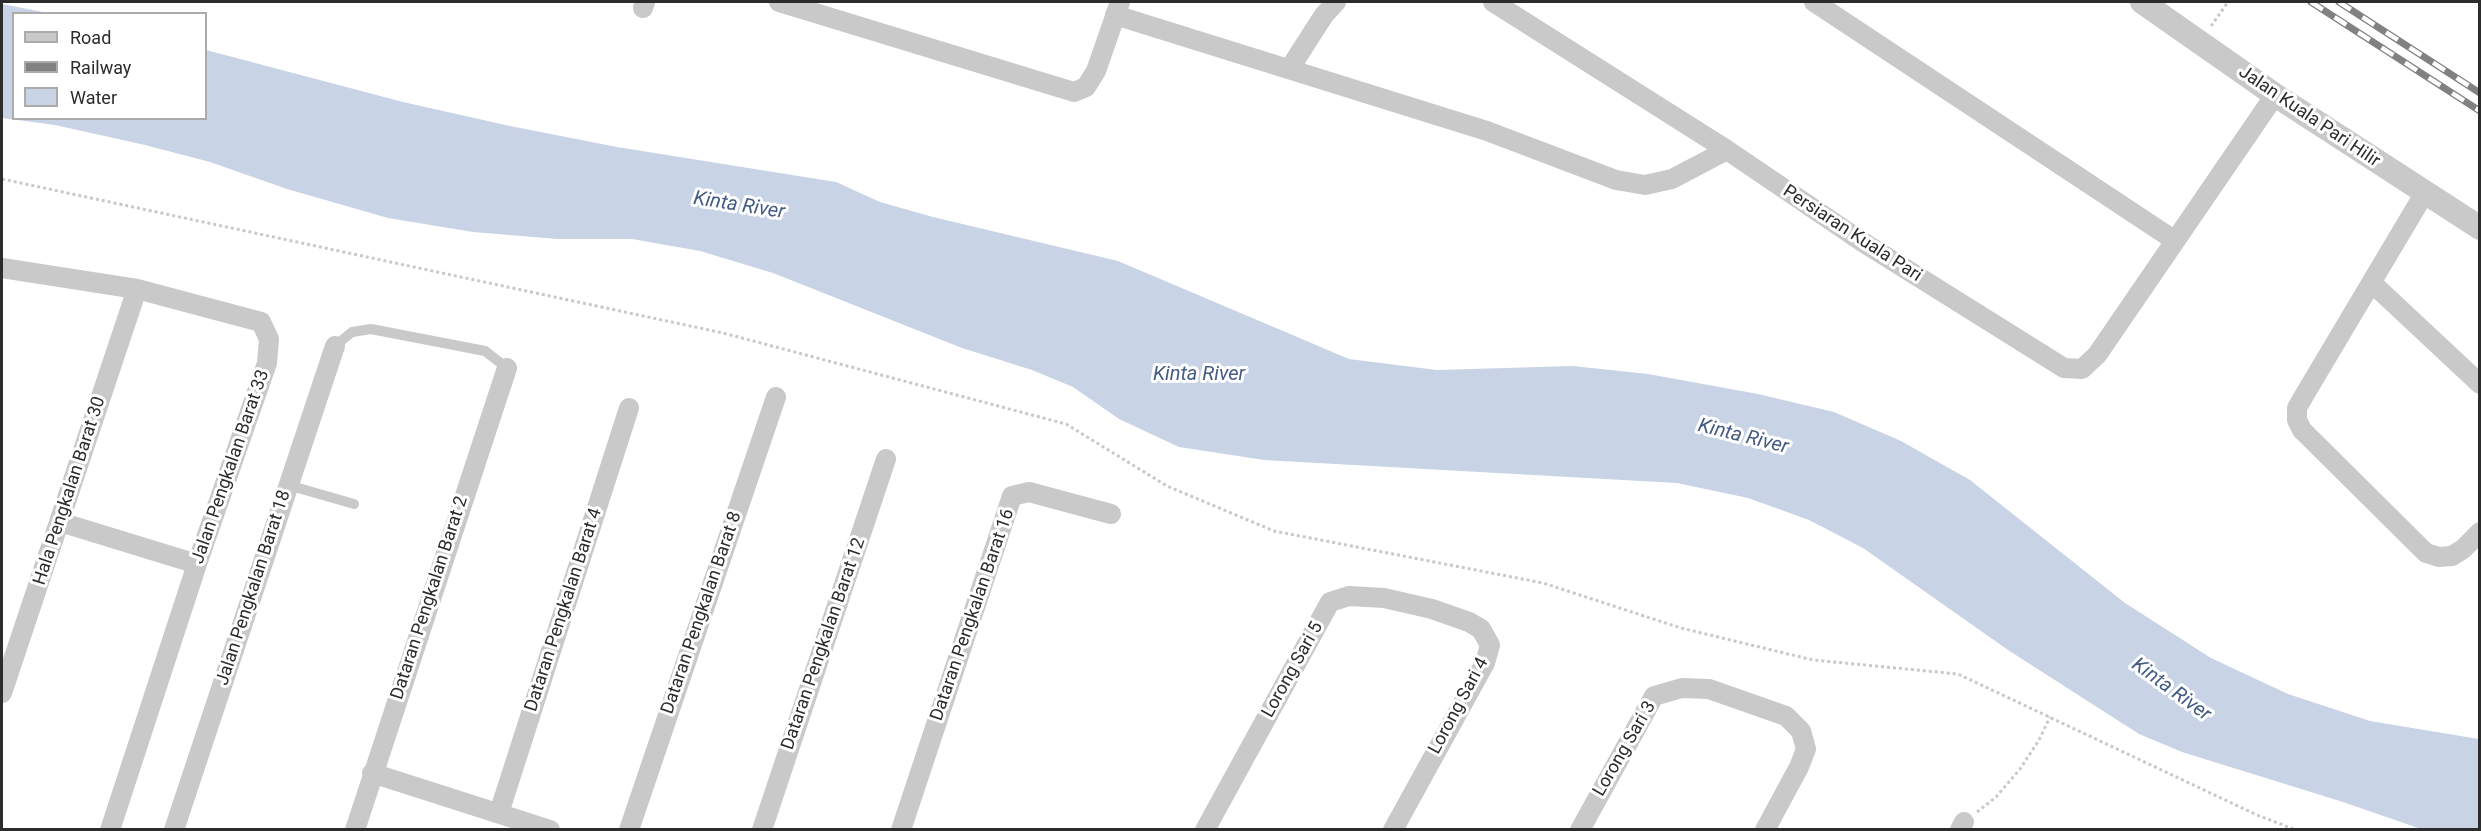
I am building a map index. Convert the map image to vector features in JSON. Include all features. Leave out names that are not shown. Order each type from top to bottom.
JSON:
[{"type":"street","points":[[779,2],[1074,92],[1086,87],[1096,71],[1117,8],[1290,68],[1488,131],[1616,180],[1635,184],[1645,185],[1672,179],[1727,150]]},
{"type":"street","points":[[1290,68],[1324,15],[1336,2]]},
{"type":"street","name":"Persiaran Kuala Pari","points":[[1493,2],[1727,150],[1861,242],[2064,368],[2082,369],[2097,355],[2274,95]]},
{"type":"street","points":[[1814,2],[2174,240]]},
{"type":"street","name":"Jalan Kuala Pari Hilir","points":[[2142,2],[2274,95],[2424,194],[2480,228]]},
{"type":"street","points":[[2424,194],[2297,408],[2297,420],[2302,430],[2426,553],[2439,557],[2452,556],[2463,549],[2480,532]]},
{"type":"street","name":"Jalan Pengkalan Barat 33","points":[[2,268],[137,289],[261,322],[269,339],[267,363],[197,564],[110,830]]},
{"type":"street","points":[[2372,283],[2480,384]]},
{"type":"street","name":"Hala Pengkalan Barat 30","points":[[2,693],[137,289]]},
{"type":"street","name":"Jalan Pengkalan Barat 18","points":[[174,830],[335,346]]},
{"type":"street","name":"Dataran Pengkalan Barat 2","points":[[355,830],[507,368]]},
{"type":"street","name":"Dataran Pengkalan Barat 8","points":[[629,830],[776,397]]},
{"type":"street","name":"Dataran Pengkalan Barat 4","points":[[499,813],[629,408]]},
{"type":"street","name":"Dataran Pengkalan Barat 12","points":[[762,830],[886,459]]},
{"type":"street","name":"Dataran Pengkalan Barat 16","points":[[901,830],[1012,496],[1029,492],[1111,514]]},
{"type":"street","points":[[60,522],[197,564]]},
{"type":"street","name":"Lorong Sari 5","points":[[1213,827],[1330,602],[1349,596],[1384,598],[1432,609]]},
{"type":"street","name":"Lorong Sari 4","points":[[1393,830],[1485,663],[1490,645],[1481,629],[1469,622],[1432,609]]},
{"type":"street","name":"Lorong Sari 3","points":[[1580,830],[1653,696],[1682,688],[1708,689],[1786,716],[1801,730],[1806,749],[1799,767],[1765,830]]},
{"type":"street","points":[[372,773],[550,830]]},
{"type":"lane","points":[[335,346],[352,332],[371,329],[485,351],[507,368]]},
{"type":"lane","points":[[288,484],[354,504]]},
{"type":"path","points":[[2200,42],[2228,2]]},
{"type":"path","points":[[2,180],[723,333],[1066,424],[1167,486],[1274,531],[1542,583],[1680,628],[1813,660],[1958,674],[2257,815],[2296,830]]},
{"type":"path","points":[[1962,826],[1996,798],[2020,769],[2039,740],[2050,717]]},
{"type":"water","name":"Kinta River","points":[[2,4],[43,12],[12,12],[12,119],[2,118]]},
{"type":"water","name":"Kinta River","points":[[207,50],[403,102],[510,126],[617,147],[836,182],[880,202],[933,217],[1118,261],[1349,359],[1437,370],[1573,366],[1648,374],[1758,394],[1834,412],[1901,441],[1970,480],[2125,603],[2211,658],[2288,694],[2370,721],[2479,739],[2479,829],[2421,829],[2182,752],[2139,734],[2008,650],[1863,548],[1809,520],[1748,498],[1677,483],[1264,460],[1179,447],[1119,419],[1073,387],[1032,370],[962,348],[773,273],[700,251],[632,239],[557,239],[473,232],[388,218],[287,189],[210,162],[55,125],[17,120],[207,120]]},
{"type":"railway","points":[[2311,2],[2480,111]]},
{"type":"railway","points":[[2339,2],[2480,93]]}]
